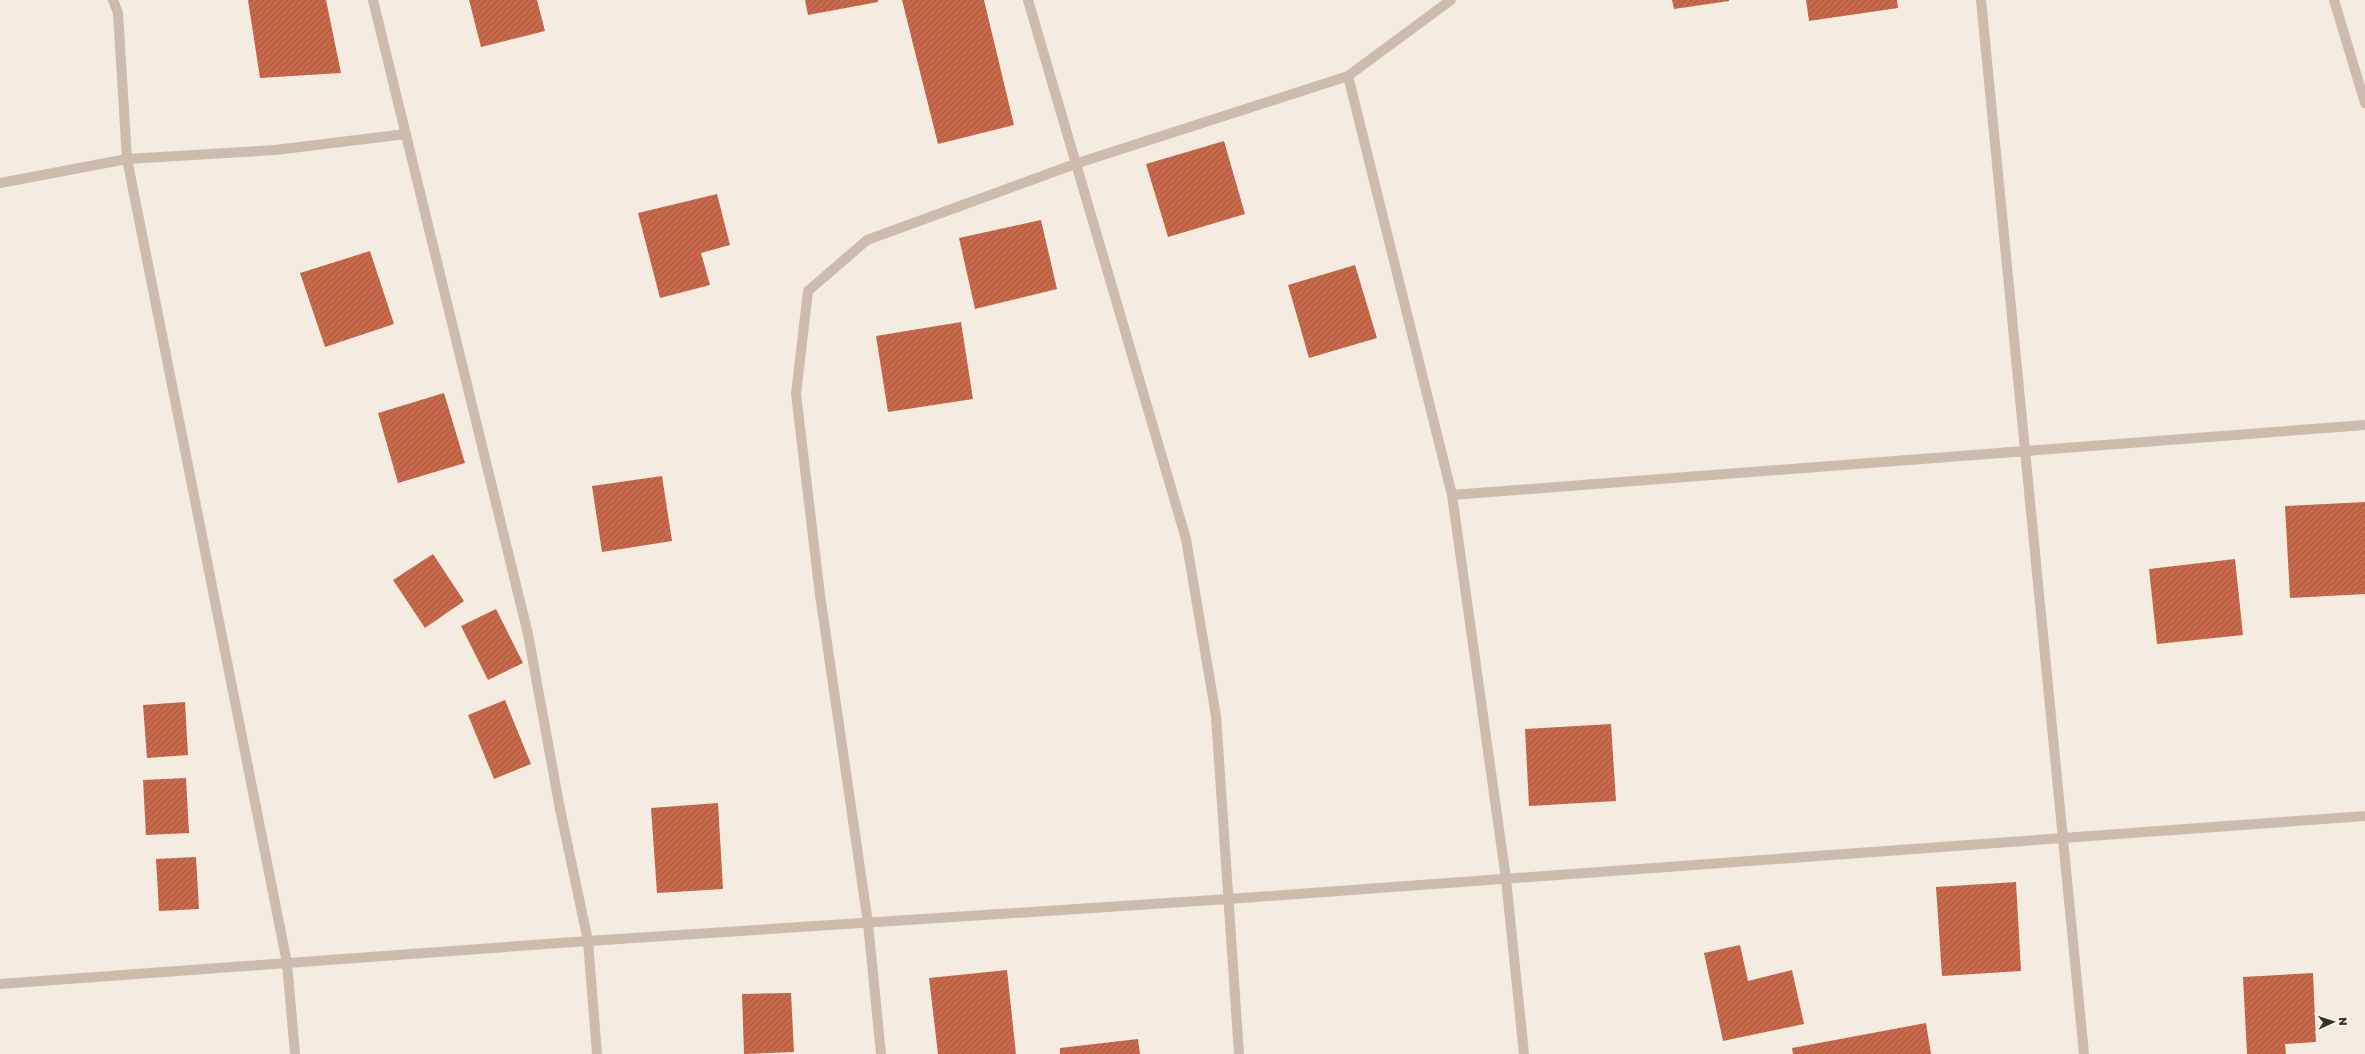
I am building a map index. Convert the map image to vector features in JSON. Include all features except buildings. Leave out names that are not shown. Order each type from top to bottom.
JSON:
[{"type":"street","points":[[113,0],[118,13],[127,159],[287,963],[295,1054]]},
{"type":"street","points":[[373,0],[528,634],[560,809],[588,941],[598,1054]]},
{"type":"street","points":[[1028,0],[1186,539],[1216,716],[1239,1054]]},
{"type":"street","points":[[881,1054],[868,922],[820,595],[796,394],[808,292],[867,240],[1075,164],[1348,76],[1451,0]]},
{"type":"street","points":[[1981,0],[2084,1054]]},
{"type":"street","points":[[2334,0],[2365,103]]},
{"type":"street","points":[[1348,76],[1452,495],[1506,879],[1524,1054]]},
{"type":"street","points":[[0,183],[127,159],[275,150],[406,134]]},
{"type":"street","points":[[1452,495],[2365,425]]},
{"type":"street","points":[[0,984],[588,941],[1229,899],[2365,816]]}]
